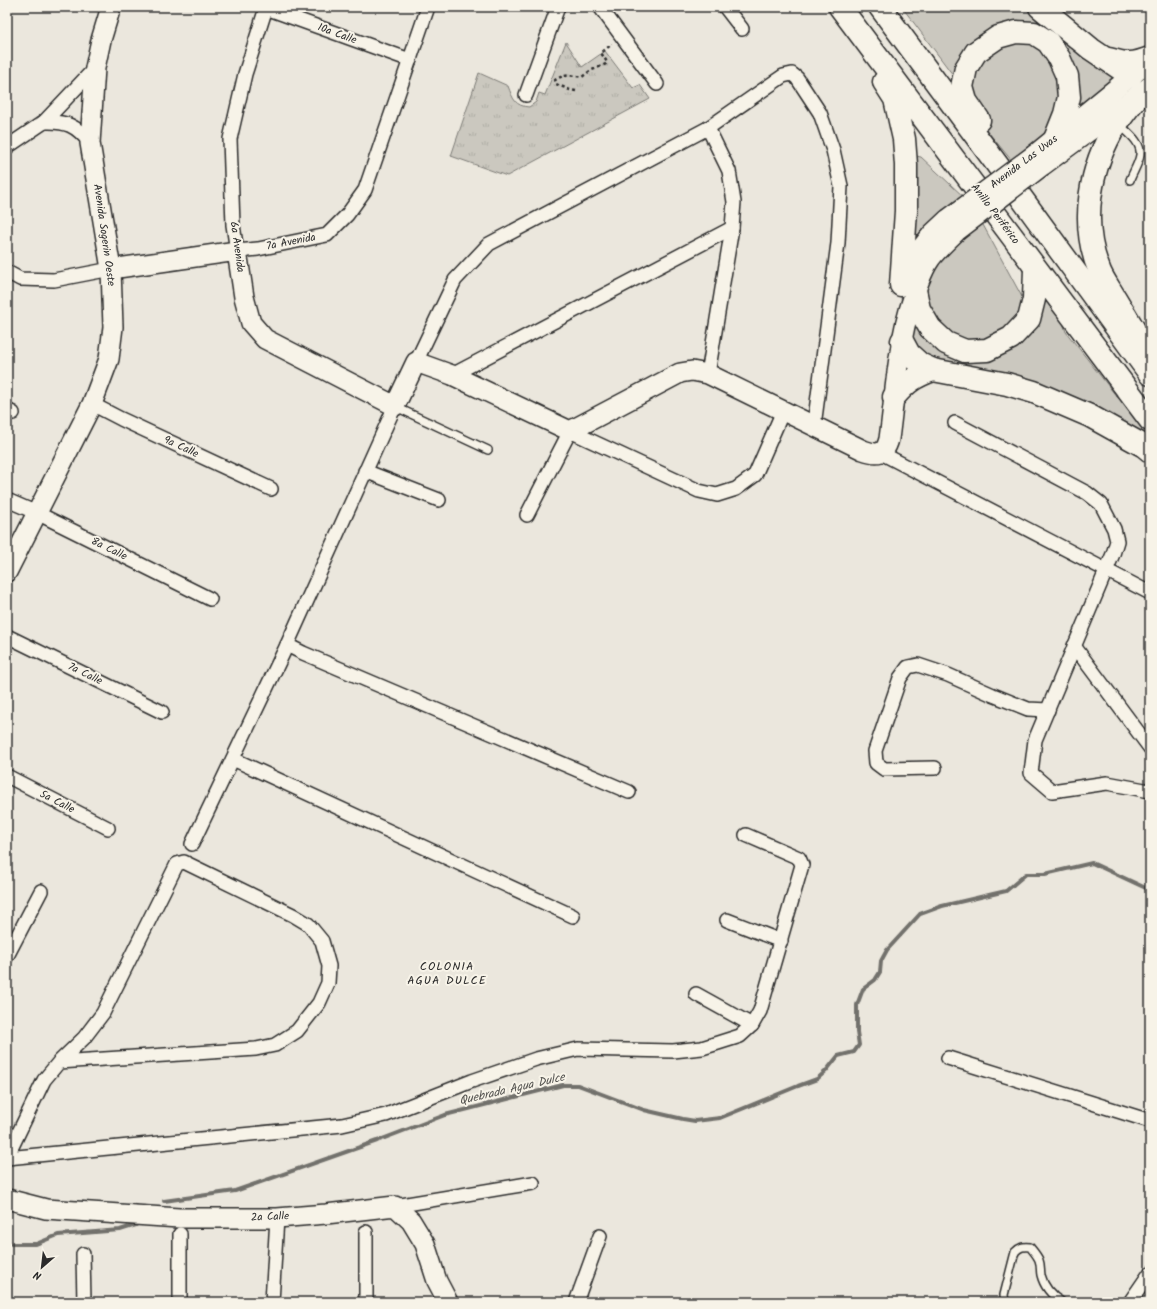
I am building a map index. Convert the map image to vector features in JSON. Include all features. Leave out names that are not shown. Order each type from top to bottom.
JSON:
[{"type":"highway","name":"Anillo Periférico","points":[[840,7],[1150,420]]},
{"type":"highway","points":[[880,7],[1150,374]]},
{"type":"highway","points":[[1040,7],[1091,49],[1108,59],[1140,85],[1117,123],[1101,154],[1094,175],[1089,202],[1089,224],[1093,254],[1100,273],[1150,358]]},
{"type":"highway","points":[[853,24],[864,48],[895,99],[904,139],[906,165],[908,288],[930,328],[946,342],[965,352],[987,350],[1011,338],[1029,319],[1034,299],[1035,268]]},
{"type":"highway","points":[[996,163],[984,127],[966,101],[962,88],[966,68],[976,52],[998,37],[1016,32],[1034,33],[1048,42],[1059,58],[1067,76],[1069,97],[1065,114],[1055,139]]},
{"type":"highway","points":[[1108,59],[1125,64],[1137,63],[1150,58]]},
{"type":"highway","points":[[902,341],[909,354],[920,364],[933,370],[1007,384],[1034,392],[1090,416],[1144,446],[1150,451]]},
{"type":"highway","points":[[894,397],[904,385],[917,376],[933,370]]},
{"type":"street","name":"Avenida Sogerin Oeste","points":[[7,572],[92,404],[109,359],[113,327],[111,269],[90,143],[94,68],[111,7]]},
{"type":"street","name":"10a Calle","points":[[265,7],[410,60]]},
{"type":"street","name":"6a Avenida","points":[[265,7],[245,74],[230,139],[233,225],[244,297],[251,323],[264,339],[395,406]]},
{"type":"street","name":"7a Avenida","points":[[7,272],[20,279],[54,280],[111,269],[258,249],[327,236],[347,215],[365,190],[428,7]]},
{"type":"street","points":[[526,95],[558,7]]},
{"type":"street","points":[[600,7],[657,84]]},
{"type":"street","points":[[725,7],[742,30]]},
{"type":"street","name":"Avenida Las Uvas","points":[[881,453],[887,448],[889,439],[902,341],[909,309],[908,288],[915,256],[932,234],[952,225],[1042,160],[1140,85],[1150,61]]},
{"type":"street","points":[[7,147],[44,122],[94,68]]},
{"type":"street","points":[[192,844],[287,644],[365,471],[454,280],[489,244],[708,128],[783,76],[792,74],[797,78],[820,113],[833,150],[841,186],[838,243],[814,426]]},
{"type":"street","name":"Avenida Las Uvas","points":[[1042,160],[1055,139],[1140,85]]},
{"type":"street","points":[[44,122],[58,121],[70,124],[81,131],[90,143]]},
{"type":"street","points":[[708,128],[729,171],[734,202],[732,228],[708,374]]},
{"type":"street","points":[[452,375],[732,228]]},
{"type":"street","points":[[416,362],[452,375],[699,491],[717,495],[736,489],[754,475],[783,411]]},
{"type":"street","points":[[527,515],[570,431],[680,373],[692,370],[708,374],[863,450],[872,453],[881,453],[1150,593]]},
{"type":"street","name":"9a Calle","points":[[92,404],[271,489]]},
{"type":"street","points":[[955,423],[1087,493],[1101,504],[1114,529],[1117,541],[1107,570],[1035,740],[1031,773],[1052,791],[1107,783],[1150,791]]},
{"type":"street","points":[[365,471],[439,500]]},
{"type":"street","name":"8a Calle","points":[[7,500],[37,513],[210,599]]},
{"type":"street","name":"7a Calle","points":[[7,636],[162,712]]},
{"type":"street","points":[[287,644],[310,656],[629,792]]},
{"type":"street","points":[[1074,646],[1150,748]]},
{"type":"street","points":[[935,768],[884,769],[876,763],[875,752],[900,678],[908,667],[918,665],[948,675],[1028,709],[1048,710]]},
{"type":"street","points":[[233,759],[573,916]]},
{"type":"street","name":"5a Calle","points":[[7,776],[108,828]]},
{"type":"street","points":[[7,1157],[342,1125],[386,1114],[472,1081],[536,1059],[578,1049],[673,1051],[702,1048],[740,1036],[752,1025],[760,1011],[802,865],[799,858],[746,835]]},
{"type":"street","points":[[7,1157],[44,1080],[59,1062],[84,1038],[103,1013],[177,864],[184,862],[293,914],[308,924],[322,941],[329,966],[328,983],[319,1003],[297,1031],[274,1045],[256,1050],[59,1062]]},
{"type":"street","points":[[7,956],[41,891]]},
{"type":"street","points":[[726,920],[780,941]]},
{"type":"street","points":[[696,994],[752,1025]]},
{"type":"street","points":[[948,1058],[1150,1121]]},
{"type":"street","name":"2a Calle","points":[[7,1199],[46,1209],[108,1214],[179,1218],[276,1218],[395,1206],[533,1183]]},
{"type":"street","points":[[395,1206],[411,1222],[425,1244],[436,1280],[448,1302]]},
{"type":"street","points":[[272,1302],[276,1218]]},
{"type":"street","points":[[366,1232],[366,1302]]},
{"type":"street","points":[[180,1234],[180,1302]]},
{"type":"street","points":[[576,1302],[600,1236]]},
{"type":"street","points":[[83,1254],[84,1302]]},
{"type":"street","points":[[1130,1302],[1150,1273]]},
{"type":"lane","points":[[1117,123],[1130,134],[1138,144],[1140,155],[1130,180]]},
{"type":"lane","points":[[395,406],[488,450]]},
{"type":"lane","points":[[1005,1302],[1004,1295],[1015,1252],[1019,1248],[1025,1246],[1030,1247],[1039,1260],[1042,1277],[1050,1292],[1054,1297],[1062,1302]]},
{"type":"path","points":[[576,90],[570,90],[556,84],[555,80],[559,77],[568,75],[582,77],[590,71],[606,64],[607,62],[601,53],[613,43],[623,38]]},
{"type":"green space","points":[[902,7],[1040,7],[1131,76],[1017,167],[984,127],[962,87]]},
{"type":"green space","points":[[566,42],[582,67],[605,51],[633,88],[640,85],[650,99],[507,176],[451,156],[479,73],[508,86],[515,101],[521,105],[529,107],[536,102],[539,93],[545,95]]},
{"type":"green space","points":[[905,154],[921,157],[965,198],[982,223],[1022,297],[1034,299],[1052,289],[1066,332],[1117,397],[1143,411],[1150,420],[1150,441],[1090,416],[933,370],[902,341],[901,285]]},
{"type":"waterway","name":"Quebrada Agua Dulce","points":[[164,1201],[235,1191],[377,1141],[445,1115],[563,1085],[578,1085],[644,1110],[683,1119],[695,1121],[720,1118],[817,1079],[826,1071],[838,1056],[854,1052],[859,1045],[857,1032],[857,1005],[863,989],[875,980],[880,972],[881,961],[887,950],[920,914],[942,906],[1006,891],[1026,874],[1045,874],[1092,863],[1150,890]]},
{"type":"waterway","name":"Quebrada Agua Dulce","points":[[7,1243],[36,1244],[58,1235],[120,1230],[136,1225]]},
{"type":"district","name":"COLONIA AGUA DULCE","points":[[447,973]]}]
